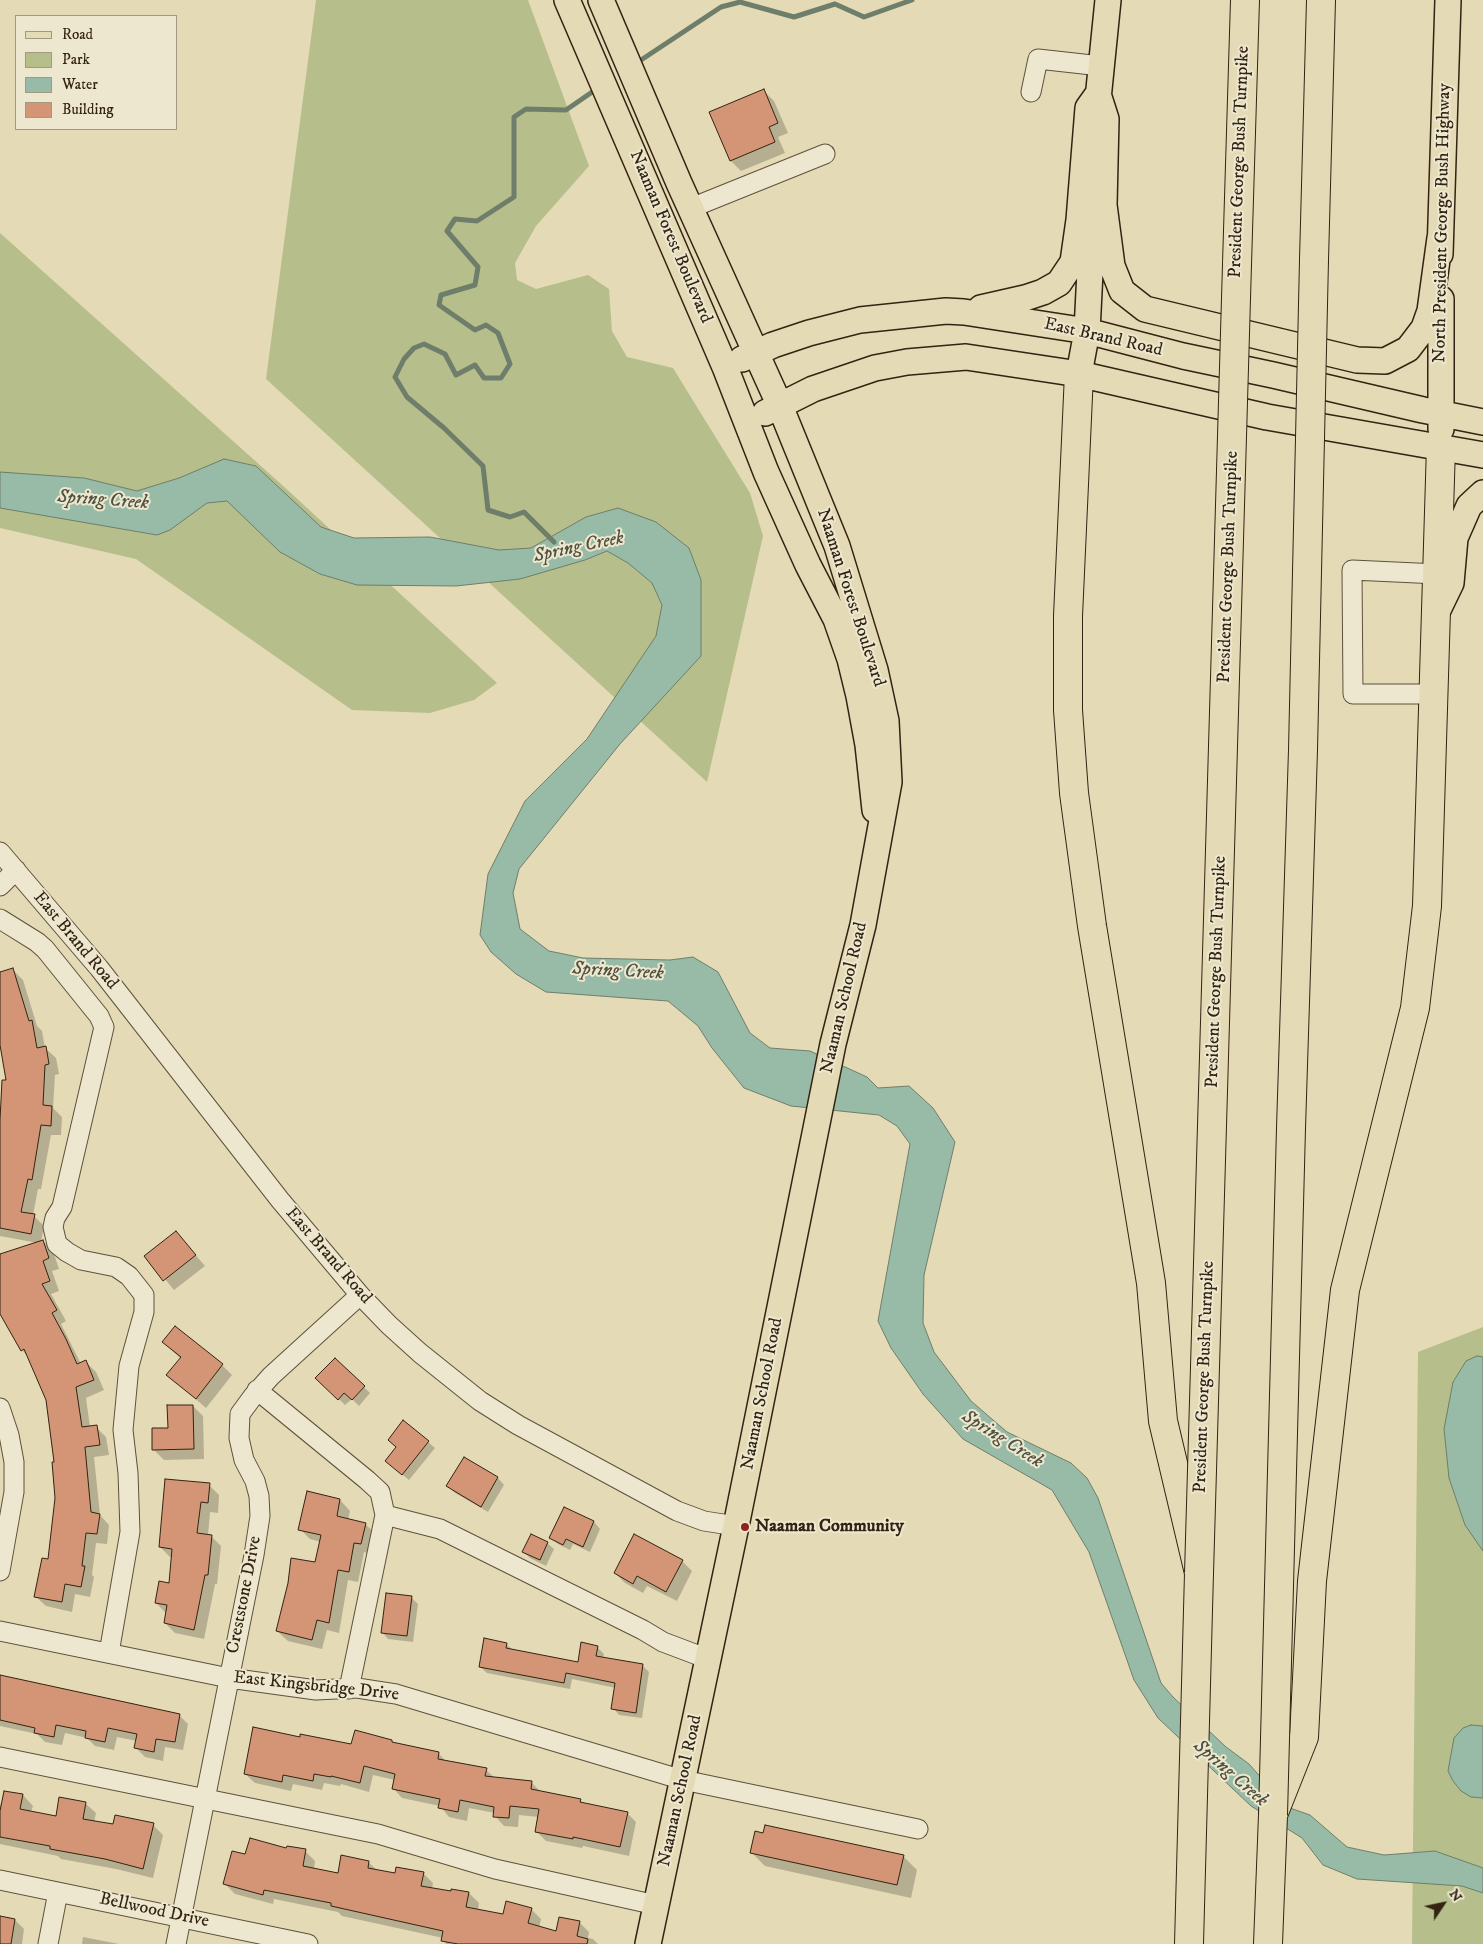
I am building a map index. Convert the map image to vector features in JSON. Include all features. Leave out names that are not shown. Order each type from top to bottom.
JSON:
[{"type":"highway","name":"President George Bush Turnpike","points":[[1188,1944],[1245,0]]},
{"type":"highway","points":[[1268,1944],[1303,760],[1321,0]]},
{"type":"highway","points":[[1079,374],[1068,616],[1068,710],[1074,793],[1094,935],[1151,1283],[1163,1421],[1199,1573]]},
{"type":"highway","points":[[1273,1815],[1304,1738],[1312,1581],[1345,1290],[1415,1008],[1427,906],[1441,446]]},
{"type":"main road","name":"Naaman Forest Boulevard","points":[[567,0],[725,367],[766,472],[808,565],[836,619],[850,659],[868,744],[878,845]]},
{"type":"main road","name":"Naaman Forest Boulevard","points":[[601,0],[691,208],[780,406],[837,546],[875,670],[886,721],[889,782],[878,845]]},
{"type":"main road","points":[[1079,374],[1087,331],[1098,94],[1108,0]]},
{"type":"main road","name":"North President George Bush Highway","points":[[1441,446],[1440,238],[1448,0]]},
{"type":"main road","points":[[1098,94],[1106,119],[1104,205],[1112,266],[1122,291],[1145,309],[1357,360],[1385,361],[1408,349],[1424,328],[1430,311],[1440,238]]},
{"type":"main road","points":[[964,312],[1043,292],[1059,283],[1073,262],[1079,220],[1088,108],[1098,94]]},
{"type":"main road","name":"East Brand Road","points":[[725,367],[809,333],[860,320],[907,314],[964,312],[1087,331],[1183,356],[1273,374],[1441,414],[1483,422]]},
{"type":"main road","points":[[747,421],[813,389],[875,368],[907,362],[966,358],[1079,374],[1267,417],[1441,446],[1483,455]]},
{"type":"main road","points":[[1436,614],[1451,583],[1455,538],[1469,506],[1483,493]]},
{"type":"main road","name":"Naaman School Road","points":[[648,1944],[684,1780],[833,1044],[863,925],[878,845]]},
{"type":"street","points":[[1031,92],[1038,59],[1101,66]]},
{"type":"street","points":[[691,208],[825,154]]},
{"type":"street","points":[[1434,694],[1353,694],[1352,570],[1438,574]]},
{"type":"street","name":"East Brand Road","points":[[0,852],[99,968],[280,1200],[360,1295],[389,1325],[420,1353],[480,1401],[518,1425],[677,1512],[704,1521],[736,1526]]},
{"type":"street","points":[[0,886],[16,870]]},
{"type":"street","points":[[0,919],[45,949],[99,1016],[104,1028],[62,1207],[55,1218],[53,1227],[57,1244],[81,1260],[116,1268],[129,1276],[144,1295],[144,1312],[129,1366],[123,1430],[130,1491],[130,1532],[109,1653]]},
{"type":"street","name":"Creststone Drive","points":[[176,1944],[254,1555],[260,1516],[257,1488],[244,1460],[239,1438],[240,1414],[257,1390],[360,1295]]},
{"type":"street","points":[[257,1390],[380,1492],[385,1515],[349,1689]]},
{"type":"street","points":[[0,1408],[9,1435],[14,1462],[14,1492],[6,1504],[0,1571]]},
{"type":"street","points":[[385,1515],[440,1529],[643,1630],[663,1642],[708,1659]]},
{"type":"street","name":"East Kingsbridge Drive","points":[[0,1631],[229,1678],[316,1690],[349,1689],[396,1694],[684,1780],[918,1829]]},
{"type":"street","points":[[0,1757],[378,1834],[495,1869],[656,1906]]},
{"type":"street","name":"Bellwood Drive","points":[[0,1880],[300,1943]]},
{"type":"street","points":[[48,1944],[58,1892]]},
{"type":"green space","points":[[316,0],[528,0],[589,166],[536,226],[515,263],[517,280],[536,289],[588,275],[609,289],[612,331],[627,357],[673,368],[750,493],[763,536],[707,782],[266,379]]},
{"type":"green space","points":[[0,233],[280,483],[497,683],[474,700],[430,713],[352,710],[136,559],[0,528]]},
{"type":"green space","points":[[1483,1327],[1483,1944],[1412,1944],[1418,1352]]},
{"type":"water","name":"Spring Creek","points":[[224,459],[256,466],[321,527],[354,538],[430,537],[499,550],[531,548],[586,517],[618,508],[656,522],[689,548],[701,580],[701,656],[620,744],[519,869],[513,893],[520,929],[549,951],[583,958],[670,960],[693,957],[718,972],[750,1033],[770,1048],[810,1051],[867,1077],[878,1088],[909,1086],[933,1108],[955,1142],[924,1275],[923,1323],[934,1352],[971,1401],[1007,1432],[1071,1463],[1087,1478],[1098,1498],[1161,1683],[1173,1697],[1226,1747],[1249,1764],[1287,1807],[1310,1815],[1347,1847],[1384,1855],[1435,1851],[1483,1868],[1483,1893],[1462,1886],[1357,1879],[1323,1865],[1302,1838],[1251,1806],[1158,1718],[1134,1680],[1089,1552],[1052,1490],[963,1439],[923,1394],[891,1348],[878,1321],[910,1144],[897,1126],[879,1115],[791,1106],[744,1088],[712,1048],[698,1026],[668,1001],[546,992],[516,974],[491,952],[480,935],[488,874],[525,801],[587,739],[656,636],[662,605],[652,583],[628,563],[607,551],[585,560],[520,579],[456,586],[357,585],[320,574],[280,552],[227,501],[207,503],[170,530],[157,535],[0,508],[0,472],[84,478],[137,491],[179,478]]},
{"type":"water","points":[[1477,1356],[1483,1357],[1483,1551],[1465,1525],[1449,1478],[1444,1429],[1453,1382],[1466,1361]]},
{"type":"water","points":[[1471,1725],[1483,1726],[1483,1798],[1471,1797],[1461,1791],[1448,1771],[1454,1738],[1463,1728]]},
{"type":"building","points":[[764,89],[778,123],[769,127],[775,142],[730,161],[709,112]]},
{"type":"building","points":[[13,968],[29,1021],[32,1020],[37,1048],[46,1046],[49,1064],[45,1065],[43,1105],[52,1106],[51,1126],[41,1125],[32,1180],[28,1179],[21,1212],[35,1214],[31,1234],[0,1228],[0,1120],[2,1080],[6,1080],[0,1045],[0,972]]},
{"type":"building","points":[[176,1231],[196,1255],[163,1281],[144,1256]]},
{"type":"building","points":[[43,1240],[49,1258],[43,1261],[50,1281],[42,1284],[57,1310],[52,1313],[77,1364],[86,1360],[94,1380],[76,1387],[82,1427],[97,1425],[100,1445],[85,1447],[91,1512],[100,1514],[97,1534],[86,1533],[82,1566],[85,1566],[81,1587],[65,1584],[62,1602],[34,1597],[42,1558],[48,1559],[55,1498],[52,1462],[54,1462],[46,1400],[24,1349],[21,1351],[0,1314],[0,1254]]},
{"type":"building","points":[[175,1326],[223,1364],[196,1399],[166,1375],[181,1357],[162,1342]]},
{"type":"building","points":[[335,1358],[365,1386],[352,1400],[344,1393],[338,1400],[315,1378]]},
{"type":"building","points":[[167,1405],[193,1405],[194,1449],[152,1450],[152,1428],[168,1428]]},
{"type":"building","points":[[403,1420],[429,1441],[402,1475],[385,1461],[396,1447],[388,1440]]},
{"type":"building","points":[[464,1457],[498,1477],[481,1507],[446,1486]]},
{"type":"building","points":[[165,1479],[210,1483],[208,1503],[201,1502],[197,1533],[212,1535],[208,1575],[205,1575],[194,1630],[164,1623],[167,1605],[155,1603],[159,1581],[169,1583],[172,1549],[159,1547]]},
{"type":"building","points":[[307,1491],[340,1499],[337,1516],[366,1523],[361,1544],[354,1543],[349,1572],[338,1570],[329,1623],[317,1620],[312,1640],[276,1631],[288,1583],[291,1558],[315,1562],[321,1535],[298,1530]]},
{"type":"building","points":[[564,1507],[594,1521],[583,1547],[566,1539],[563,1545],[549,1538]]},
{"type":"building","points":[[531,1534],[548,1542],[540,1560],[522,1552]]},
{"type":"building","points":[[634,1534],[683,1560],[666,1592],[637,1576],[633,1584],[614,1573]]},
{"type":"building","points":[[386,1593],[412,1596],[407,1636],[381,1633]]},
{"type":"building","points":[[484,1638],[507,1643],[506,1648],[578,1662],[581,1642],[598,1646],[596,1656],[643,1664],[636,1713],[611,1709],[615,1683],[566,1673],[564,1683],[479,1667]]},
{"type":"building","points":[[0,1675],[180,1714],[175,1742],[156,1739],[154,1752],[134,1748],[137,1734],[108,1728],[105,1742],[85,1738],[86,1731],[56,1725],[54,1737],[34,1733],[35,1728],[0,1720]]},
{"type":"building","points":[[253,1727],[300,1737],[300,1734],[351,1744],[355,1730],[392,1740],[392,1742],[439,1752],[438,1759],[487,1768],[485,1776],[532,1781],[531,1789],[581,1799],[580,1802],[628,1812],[620,1847],[573,1837],[573,1839],[535,1832],[539,1809],[510,1806],[509,1818],[493,1817],[494,1807],[460,1800],[458,1812],[438,1808],[440,1799],[392,1789],[395,1774],[364,1766],[360,1783],[314,1774],[313,1781],[283,1775],[282,1782],[244,1774]]},
{"type":"building","points":[[4,1791],[23,1794],[20,1809],[56,1816],[59,1797],[86,1802],[83,1819],[113,1824],[115,1815],[154,1823],[143,1869],[105,1859],[50,1849],[50,1846],[0,1837],[0,1811]]},
{"type":"building","points":[[765,1825],[904,1855],[897,1885],[750,1853],[755,1831],[763,1833]]},
{"type":"building","points":[[250,1838],[286,1848],[287,1846],[306,1849],[303,1866],[338,1873],[341,1855],[369,1861],[368,1868],[395,1873],[396,1867],[424,1872],[421,1886],[469,1892],[466,1907],[503,1914],[506,1901],[532,1908],[528,1923],[556,1931],[559,1917],[580,1921],[577,1936],[588,1939],[587,1944],[458,1944],[441,1941],[443,1931],[331,1906],[331,1903],[264,1890],[263,1895],[223,1884],[232,1851],[245,1854]]},
{"type":"building","points":[[0,1916],[15,1919],[11,1944],[0,1944]]},
{"type":"waterway","points":[[635,64],[721,7],[740,2],[794,17],[835,4],[864,17],[912,0]]},
{"type":"waterway","name":"Spring Creek","points":[[554,542],[524,512],[510,517],[488,510],[483,466],[444,428],[407,397],[395,377],[404,359],[414,348],[424,344],[445,354],[456,375],[475,365],[484,378],[501,378],[510,364],[498,333],[486,325],[475,330],[439,305],[441,295],[475,285],[478,267],[447,231],[455,219],[477,221],[514,197],[514,117],[526,109],[566,110],[598,88]]},
{"type":"place","name":"Naaman Community","points":[[745,1527]]}]
